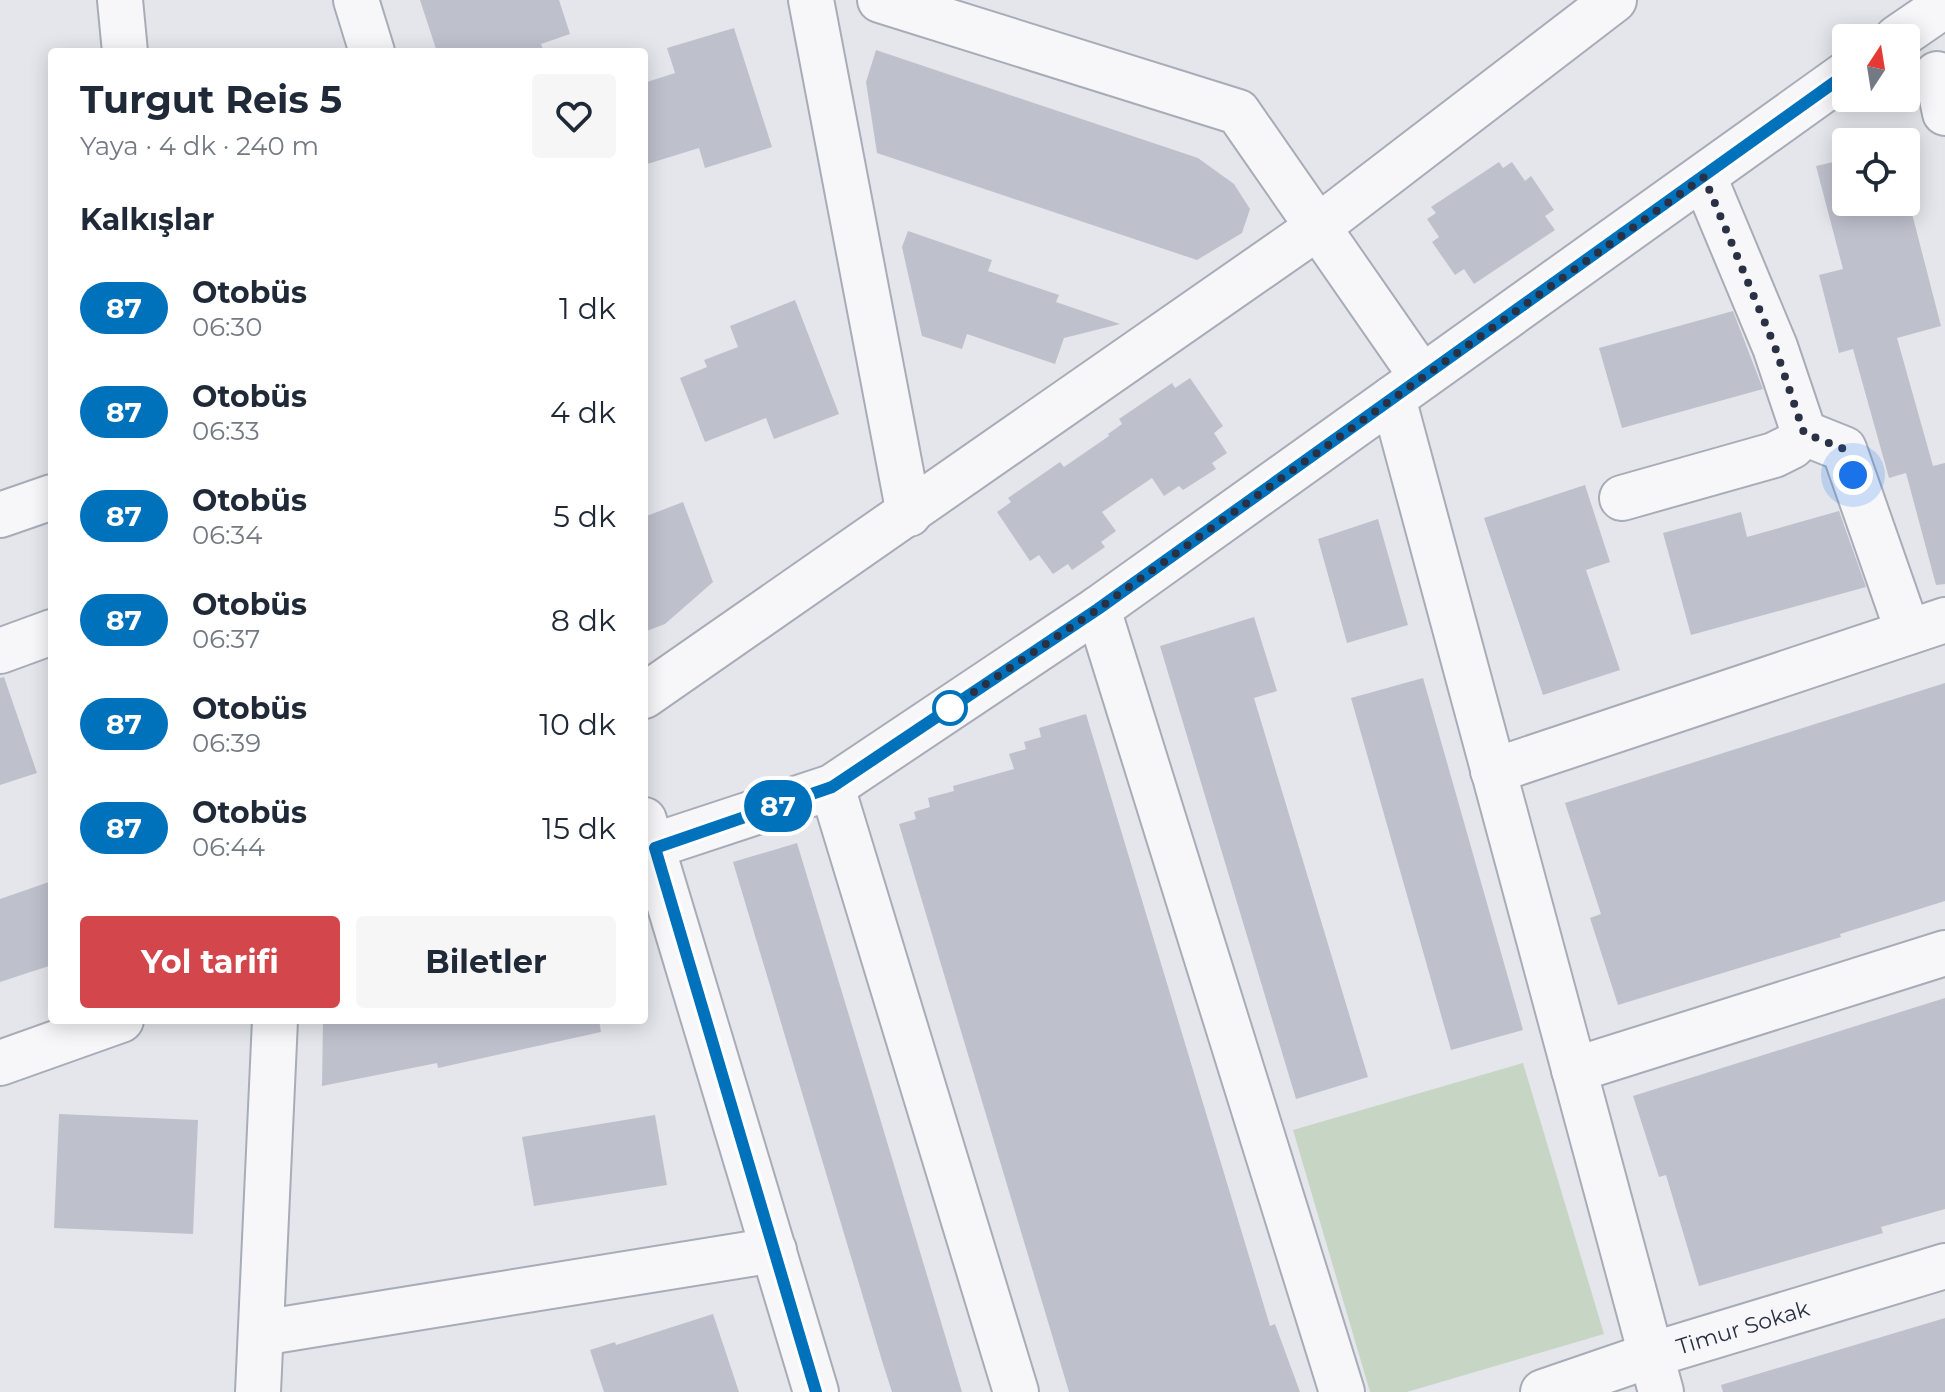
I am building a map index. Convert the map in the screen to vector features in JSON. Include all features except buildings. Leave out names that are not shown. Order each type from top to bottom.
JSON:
[{"type":"street","points":[[120,0],[125,48]]},
{"type":"street","points":[[356,0],[371,48]]},
{"type":"street","points":[[811,0],[909,514]]},
{"type":"street","points":[[880,0],[1238,112],[1318,227],[1407,388],[1493,771],[1656,1374]]},
{"type":"street","points":[[648,693],[1318,227],[1614,0]]},
{"type":"street","points":[[1917,24],[1945,5]]},
{"type":"street","points":[[816,1392],[648,839],[832,787],[1098,609],[1832,84]]},
{"type":"street","points":[[1493,771],[1926,626],[1844,449],[1804,433],[1775,347],[1704,177]]},
{"type":"street","points":[[1622,498],[1774,455],[1792,446],[1804,433]]},
{"type":"street","points":[[0,515],[48,498]]},
{"type":"street","points":[[1098,609],[1342,1392]]},
{"type":"street","points":[[0,651],[48,633]]},
{"type":"street","points":[[832,787],[1016,1392]]},
{"type":"street","points":[[1574,1070],[1945,953]]},
{"type":"street","points":[[0,1063],[110,1024]]},
{"type":"street","points":[[258,1392],[275,1024]]},
{"type":"street","points":[[261,1333],[774,1250]]},
{"type":"street","name":"Timur Sokak","points":[[1543,1392],[1656,1374],[1945,1266]]},
{"type":"green space","points":[[1523,1063],[1604,1334],[1407,1392],[1370,1392],[1293,1130]]},
{"type":"bus line","name":"87","points":[[816,1392],[655,848],[832,787],[1098,609],[1832,84]]},
{"type":"route","points":[[950,708],[1098,609],[1704,177],[1775,347],[1804,433],[1844,449],[1853,475]]}]
